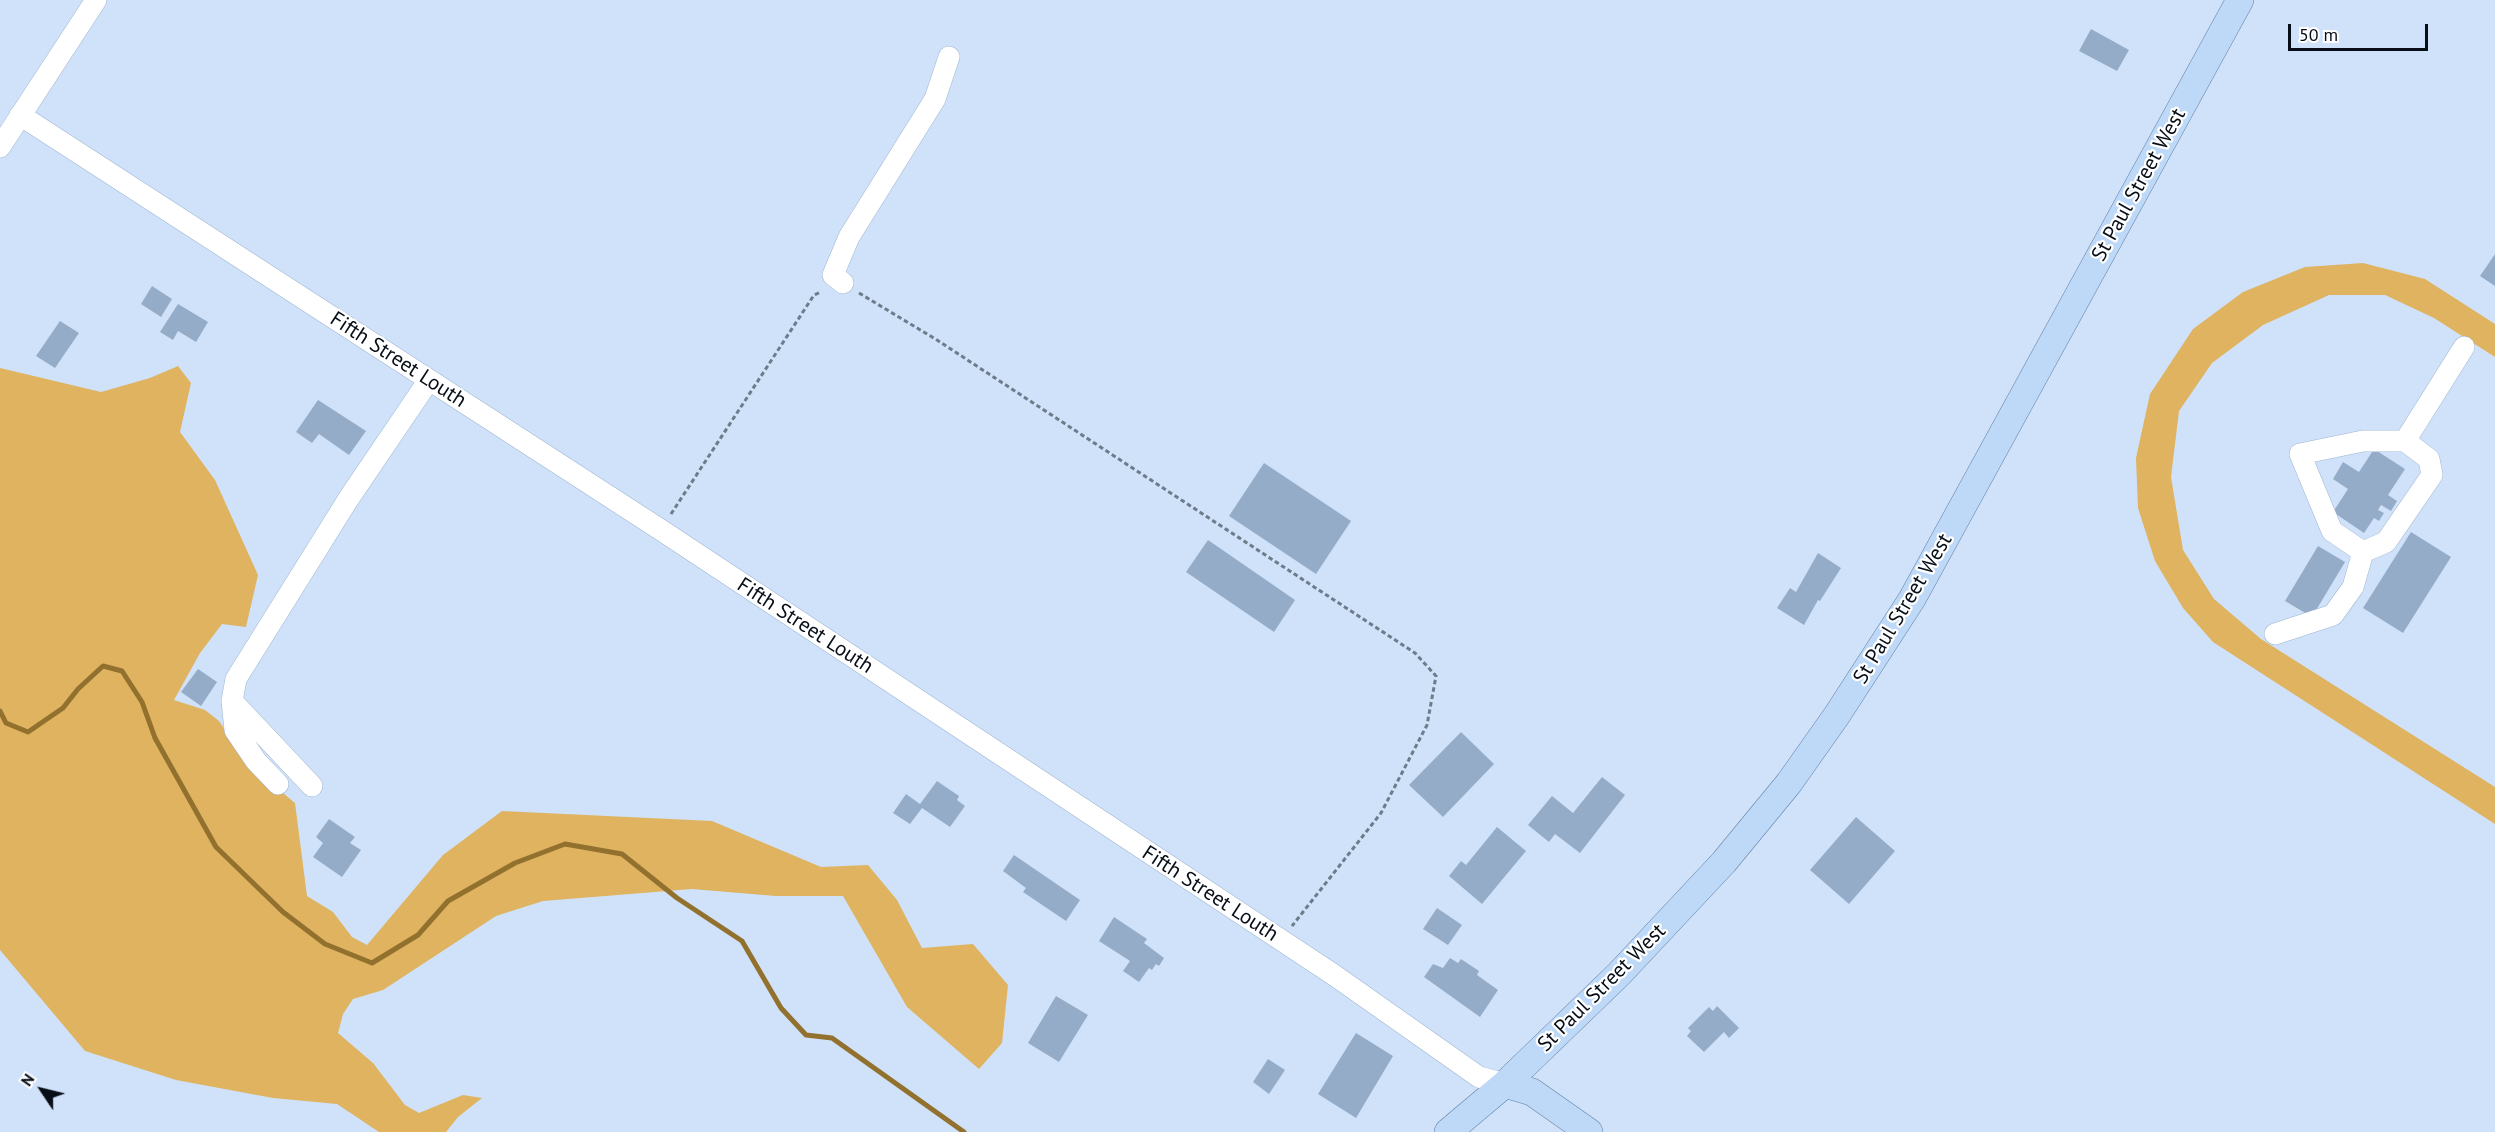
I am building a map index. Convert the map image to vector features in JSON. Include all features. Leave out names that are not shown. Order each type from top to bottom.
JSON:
[{"type":"main road","name":"St Paul Street West","points":[[1448,1132],[1505,1084],[1619,974],[1724,862],[1789,783],[1837,715],[1918,589],[2230,4]]},
{"type":"main road","name":"Fifth Street Louth","points":[[1505,1084],[1532,1092],[1589,1132]]},
{"type":"street","points":[[0,147],[96,0]]},
{"type":"street","points":[[843,283],[833,275],[849,237],[935,99],[949,57]]},
{"type":"street","name":"Fifth Street Louth","points":[[20,115],[661,530],[1281,941],[1479,1077],[1505,1084]]},
{"type":"street","points":[[2405,441],[2464,347]]},
{"type":"street","points":[[278,784],[256,761],[236,730],[232,701],[236,678],[349,498],[429,380]]},
{"type":"street","points":[[2363,441],[2405,441],[2429,459],[2432,475],[2386,542],[2363,552],[2332,531],[2300,454],[2363,441]]},
{"type":"street","points":[[2275,634],[2333,615],[2353,587],[2363,552]]},
{"type":"street","points":[[232,701],[312,786]]},
{"type":"path","points":[[661,530],[814,295],[843,283],[937,340],[1415,653],[1436,676],[1427,725],[1381,813],[1281,941]]},
{"type":"shaded area","points":[[2363,263],[2425,279],[2495,324],[2495,357],[2434,318],[2385,295],[2329,295],[2263,325],[2212,363],[2179,411],[2171,477],[2183,550],[2214,599],[2261,639],[2495,787],[2495,824],[2213,642],[2183,608],[2155,561],[2138,508],[2136,458],[2150,394],[2193,329],[2243,292],[2305,267]]},
{"type":"shaded area","points":[[178,366],[191,383],[180,432],[215,480],[258,575],[246,627],[222,624],[200,653],[174,700],[205,710],[219,721],[247,763],[295,803],[307,896],[333,912],[352,937],[367,945],[443,855],[502,811],[712,821],[821,867],[868,865],[897,900],[922,948],[973,944],[1008,985],[1002,1043],[979,1069],[907,1007],[843,896],[776,896],[692,889],[543,901],[496,916],[383,990],[353,999],[343,1014],[338,1033],[373,1063],[405,1105],[419,1113],[463,1095],[482,1098],[458,1117],[446,1132],[379,1132],[337,1104],[273,1098],[176,1080],[85,1051],[0,950],[0,368],[101,392],[150,378]]},
{"type":"building","points":[[2091,29],[2129,50],[2117,71],[2079,51]]},
{"type":"building","points":[[2495,254],[2495,286],[2480,276]]},
{"type":"building","points":[[152,286],[172,299],[161,317],[141,304]]},
{"type":"building","points":[[178,304],[208,322],[196,342],[178,331],[173,340],[160,332]]},
{"type":"building","points":[[60,321],[79,333],[55,368],[36,356]]},
{"type":"building","points":[[318,400],[366,431],[349,455],[319,434],[312,443],[296,432]]},
{"type":"building","points":[[2374,449],[2405,469],[2388,495],[2397,501],[2391,511],[2381,505],[2378,510],[2384,513],[2379,521],[2374,518],[2364,533],[2333,512],[2348,489],[2333,479],[2343,462],[2359,472]]},
{"type":"building","points":[[1264,463],[1351,521],[1316,574],[1229,516]]},
{"type":"building","points":[[2411,532],[2451,557],[2403,633],[2363,608]]},
{"type":"building","points":[[1208,540],[1295,600],[1274,632],[1186,572]]},
{"type":"building","points":[[2318,546],[2345,562],[2312,617],[2285,601]]},
{"type":"building","points":[[1818,553],[1841,568],[1820,601],[1818,600],[1804,625],[1777,608],[1790,588],[1796,592]]},
{"type":"building","points":[[198,669],[217,682],[201,706],[181,692]]},
{"type":"building","points":[[1461,732],[1494,764],[1443,817],[1409,785]]},
{"type":"building","points":[[1602,777],[1625,795],[1580,853],[1555,834],[1549,842],[1528,825],[1552,796],[1573,813]]},
{"type":"building","points":[[937,781],[959,796],[957,800],[965,806],[950,827],[922,808],[910,824],[893,813],[906,794],[920,804]]},
{"type":"building","points":[[1856,817],[1895,851],[1849,904],[1810,870]]},
{"type":"building","points":[[329,819],[355,837],[350,843],[361,850],[342,877],[313,857],[323,843],[316,837]]},
{"type":"building","points":[[1497,827],[1526,851],[1482,904],[1449,876],[1461,861],[1466,865]]},
{"type":"building","points":[[1014,855],[1080,900],[1066,921],[1023,892],[1026,888],[1003,871]]},
{"type":"building","points":[[1437,908],[1462,925],[1448,945],[1423,929]]},
{"type":"building","points":[[1114,917],[1147,939],[1144,943],[1164,958],[1159,966],[1156,964],[1152,970],[1149,968],[1139,982],[1123,971],[1130,961],[1099,941]]},
{"type":"building","points":[[1450,958],[1458,963],[1461,959],[1479,971],[1477,975],[1498,990],[1480,1017],[1424,977],[1433,964],[1443,968]]},
{"type":"building","points":[[1056,996],[1088,1015],[1059,1062],[1028,1043]]},
{"type":"building","points":[[1717,1006],[1739,1028],[1729,1038],[1724,1032],[1704,1052],[1687,1036],[1691,1031],[1688,1028],[1709,1007],[1713,1011]]},
{"type":"building","points":[[1356,1033],[1393,1056],[1356,1118],[1318,1094]]},
{"type":"building","points":[[1268,1059],[1285,1070],[1269,1094],[1253,1082]]},
{"type":"waterway","points":[[0,711],[6,723],[28,732],[63,708],[78,689],[103,666],[122,671],[142,702],[155,738],[216,847],[283,912],[325,944],[372,963],[418,935],[448,901],[515,863],[565,844],[622,854],[677,898],[742,941],[781,1008],[806,1035],[832,1038],[964,1132]]}]
